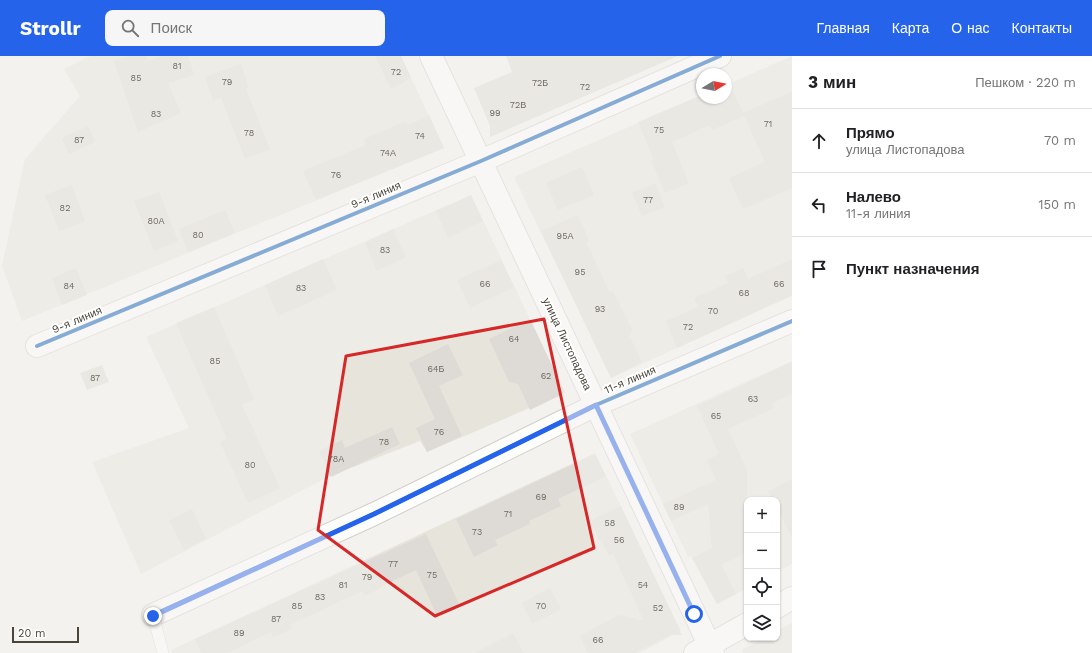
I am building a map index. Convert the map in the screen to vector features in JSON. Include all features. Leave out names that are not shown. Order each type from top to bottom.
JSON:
[{"type":"street","name":"улица Листопадова","points":[[431,56],[596,405],[706,650]]},
{"type":"street","name":"9-я линия","points":[[37,346],[481,161],[720,56]]},
{"type":"street","name":"11-я линия","points":[[153,616],[374,514],[596,405],[792,321]]},
{"type":"street","points":[[780,605],[792,598]]},
{"type":"street","points":[[706,650],[744,626]]},
{"type":"lane","points":[[153,616],[163,653]]},
{"type":"highlighted area","points":[[544,319],[594,548],[435,616],[318,530],[346,356]]},
{"type":"shaded area","points":[[90,56],[401,56],[444,148],[22,321],[2,266],[25,159],[80,96],[64,69]]},
{"type":"shaded area","points":[[792,56],[792,296],[611,378],[514,177],[696,98],[696,104],[732,104],[732,82]]},
{"type":"shaded area","points":[[471,195],[565,393],[427,452],[420,441],[328,477],[141,574],[92,462],[189,428],[146,337]]},
{"type":"shaded area","points":[[792,361],[792,564],[780,570],[780,497],[744,497],[744,590],[717,604],[691,555],[688,557],[630,434]]},
{"type":"shaded area","points":[[595,453],[681,631],[640,653],[172,653],[171,650]]},
{"type":"shaded area","points":[[792,623],[792,653],[743,653],[742,650],[758,641],[780,641],[780,629]]},
{"type":"building","points":[[129,56],[146,56],[148,61],[163,56],[188,56],[194,75],[168,83],[181,113],[138,132],[114,61]]},
{"type":"building","points":[[375,56],[401,56],[411,78],[391,89]]},
{"type":"building","points":[[506,56],[678,56],[490,137],[490,126],[474,88],[512,72]]},
{"type":"building","points":[[241,64],[249,88],[246,89],[270,149],[245,159],[221,98],[213,100],[205,77]]},
{"type":"building","points":[[732,88],[744,116],[712,130],[710,125],[672,142],[689,183],[665,193],[651,160],[654,159],[638,122],[696,98],[696,104],[732,104]]},
{"type":"building","points":[[792,92],[792,188],[743,209],[729,178],[765,162],[743,113]]},
{"type":"building","points":[[429,115],[444,148],[316,200],[303,171],[366,145],[364,139],[404,122],[409,125]]},
{"type":"building","points":[[88,126],[95,142],[69,154],[62,138]]},
{"type":"building","points":[[582,167],[594,195],[558,210],[546,183]]},
{"type":"building","points":[[655,183],[665,207],[642,216],[632,193]]},
{"type":"building","points":[[72,185],[85,221],[59,231],[45,195]]},
{"type":"building","points":[[159,192],[178,241],[154,251],[134,201]]},
{"type":"building","points":[[471,195],[483,221],[448,238],[436,211]]},
{"type":"building","points":[[225,210],[235,233],[188,252],[179,229]]},
{"type":"building","points":[[578,215],[589,240],[586,242],[610,293],[613,291],[632,329],[628,338],[630,337],[642,362],[611,378],[541,231]]},
{"type":"building","points":[[393,229],[406,257],[377,271],[365,243]]},
{"type":"building","points":[[323,259],[337,290],[278,316],[265,285]]},
{"type":"building","points":[[792,259],[792,295],[677,348],[666,321],[698,307],[694,298],[728,283],[725,276],[743,268],[748,279]]},
{"type":"building","points":[[501,260],[514,287],[470,308],[457,280]]},
{"type":"building","points":[[76,268],[87,295],[62,305],[52,278]]},
{"type":"building","points":[[214,307],[254,399],[242,405],[280,488],[248,503],[220,442],[227,439],[176,323]]},
{"type":"building","points":[[530,319],[565,393],[530,410],[518,384],[509,382],[489,339]]},
{"type":"building","points":[[448,344],[463,375],[439,386],[462,436],[427,452],[416,428],[435,419],[409,363]]},
{"type":"building","points":[[792,362],[792,394],[772,403],[774,408],[728,429],[747,470],[747,497],[744,497],[744,554],[721,565],[736,594],[717,604],[692,558],[712,548],[708,504],[671,521],[663,504],[716,480],[707,460],[719,454],[697,406]]},
{"type":"building","points":[[102,365],[109,382],[87,390],[80,373]]},
{"type":"building","points":[[392,427],[400,444],[331,477],[319,451],[342,440],[345,448]]},
{"type":"building","points":[[595,454],[606,476],[558,499],[561,506],[529,521],[530,524],[495,540],[498,545],[474,557],[456,519]]},
{"type":"building","points":[[792,479],[792,537],[780,514],[780,497],[771,497],[768,491]]},
{"type":"building","points":[[621,506],[682,635],[671,635],[634,653],[588,653],[580,636],[619,615],[644,621],[613,554],[609,556],[590,521]]},
{"type":"building","points":[[192,509],[206,539],[184,550],[169,520]]},
{"type":"building","points":[[426,534],[460,606],[437,616],[416,570],[365,596],[362,591],[290,625],[292,629],[273,637],[271,632],[227,653],[201,653],[195,639]]},
{"type":"building","points":[[550,588],[561,609],[532,624],[522,603]]},
{"type":"building","points":[[513,633],[524,653],[475,653]]},
{"type":"cycle path","points":[[37,346],[481,161],[720,56]]},
{"type":"cycle path","points":[[153,615],[374,514],[596,405],[792,321]]},
{"type":"route","points":[[153,616],[374,514],[596,405],[694,614]]}]
